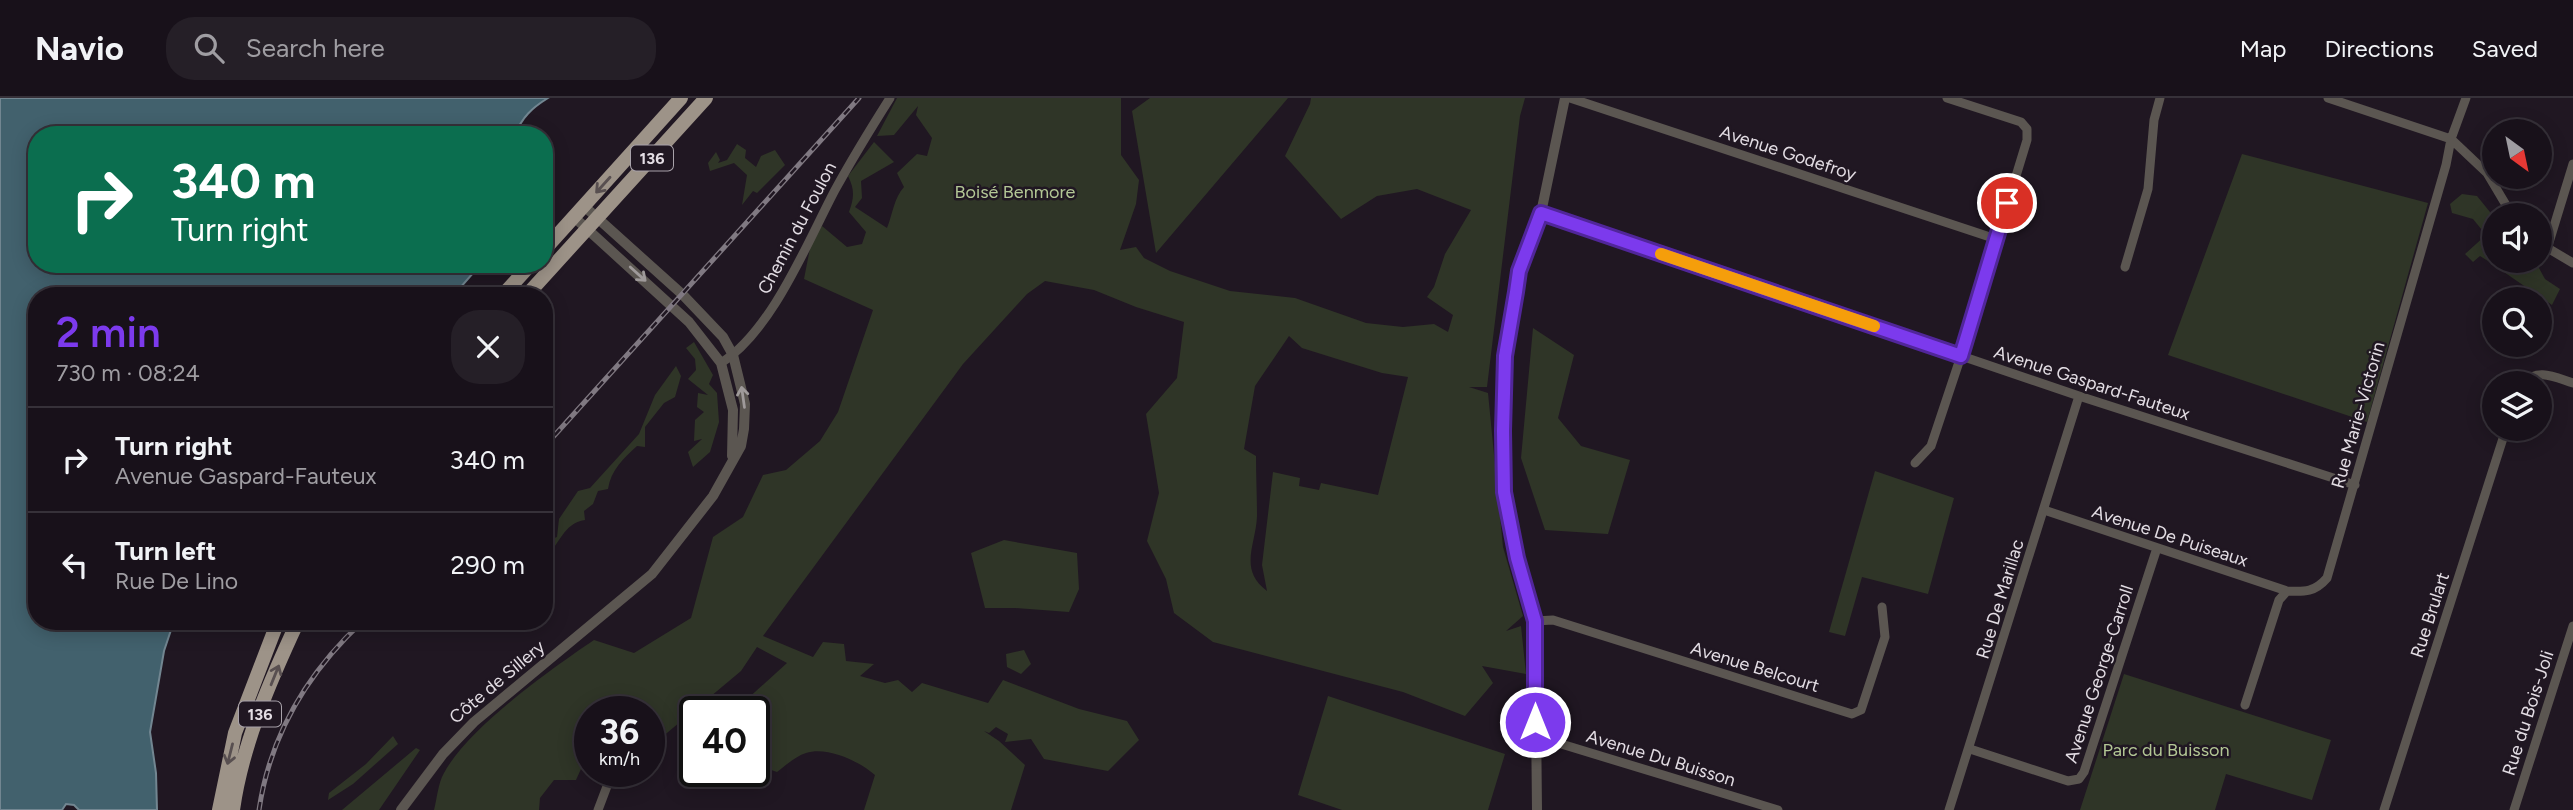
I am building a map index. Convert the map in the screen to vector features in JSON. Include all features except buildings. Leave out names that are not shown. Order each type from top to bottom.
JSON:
[{"type":"main road","name":"136","points":[[553,240],[681,98]]},
{"type":"main road","name":"136","points":[[553,266],[706,98]]},
{"type":"main road","points":[[510,287],[523,273]]},
{"type":"main road","name":"136","points":[[534,287],[547,273]]},
{"type":"main road","name":"136","points":[[219,810],[235,733],[275,630]]},
{"type":"main road","name":"136","points":[[233,810],[250,738],[294,630]]},
{"type":"street","name":"Chemin du Foulon","points":[[721,363],[733,355],[768,316],[847,167],[890,98]]},
{"type":"street","points":[[1537,810],[1535,621],[1517,558],[1504,492],[1505,356],[1519,271],[1541,213],[1568,98]]},
{"type":"street","name":"Avenue Godefroy","points":[[1568,98],[1996,239]]},
{"type":"street","points":[[1914,463],[1931,446],[2027,140],[2027,129],[2021,122],[1947,98]]},
{"type":"street","points":[[2125,267],[2148,189],[2154,120],[2160,98]]},
{"type":"street","points":[[2328,98],[2451,139],[2487,173],[2505,203]]},
{"type":"street","name":"Rue Marie-Victorin","points":[[2287,591],[2309,592],[2328,578],[2446,165],[2451,139],[2466,98]]},
{"type":"street","points":[[2552,221],[2573,164]]},
{"type":"street","name":"Côte de Sillery","points":[[584,206],[592,223],[689,322],[721,363],[733,410],[732,462]]},
{"type":"street","name":"Avenue Gaspard-Fauteux","points":[[1541,213],[2079,396],[2355,485]]},
{"type":"street","name":"Côte de Sillery","points":[[401,810],[443,754],[474,722],[652,574],[713,496],[741,446],[745,404],[733,355],[723,337],[698,309],[592,223],[574,217]]},
{"type":"street","points":[[2552,251],[2573,262]]},
{"type":"street","points":[[2552,376],[2573,383]]},
{"type":"street","name":"Rue De Marillac","points":[[1950,810],[2079,396]]},
{"type":"street","name":"Rue Brulart","points":[[2384,810],[2502,441]]},
{"type":"street","name":"Avenue De Puiseaux","points":[[2044,510],[2287,591]]},
{"type":"street","name":"Avenue George-Carroll","points":[[1970,749],[2068,781],[2079,779],[2084,772],[2157,548]]},
{"type":"street","points":[[2245,705],[2269,627],[2279,600],[2287,591]]},
{"type":"street","name":"Avenue Belcourt","points":[[1535,621],[1553,621],[1852,714],[1861,710],[1885,637],[1882,607]]},
{"type":"street","name":"Rue du Bois-Joli","points":[[2514,810],[2573,626]]},
{"type":"street","name":"Avenue Du Buisson","points":[[1535,736],[1778,810]]},
{"type":"street","points":[[598,810],[607,787]]},
{"type":"green space","name":"Boisé Benmore","points":[[897,98],[1121,98],[1121,155],[1139,180],[1136,204],[1120,250],[1136,247],[1144,258],[1170,271],[1230,291],[1295,298],[1366,323],[1403,327],[1434,324],[1448,332],[1453,315],[1427,297],[1434,287],[1445,254],[1471,210],[1417,189],[1377,196],[1341,219],[1285,156],[1311,98],[1525,98],[1520,116],[1487,387],[1469,387],[1488,393],[1503,547],[1523,616],[1506,631],[1521,626],[1526,674],[1482,666],[1493,683],[1465,716],[1403,692],[1213,642],[1174,613],[1166,579],[1147,541],[1159,493],[1146,414],[1177,378],[1184,322],[1094,290],[1045,281],[1027,294],[963,364],[763,636],[813,657],[823,642],[844,644],[846,661],[874,664],[860,676],[885,683],[898,680],[912,692],[922,683],[988,703],[1003,680],[1079,709],[1127,721],[1139,740],[1108,771],[1044,759],[1031,739],[1005,742],[1008,734],[996,727],[989,733],[984,731],[1025,765],[1011,810],[864,810],[875,775],[842,756],[814,751],[795,759],[777,772],[770,770],[770,696],[751,696],[787,663],[757,647],[741,671],[711,696],[679,696],[679,723],[665,735],[665,696],[574,696],[574,780],[554,780],[540,798],[539,810],[434,810],[442,777],[456,756],[491,719],[534,683],[594,640],[634,653],[691,618],[713,537],[743,517],[763,475],[786,470],[820,441],[838,412],[873,310],[804,279],[812,238],[822,226],[847,247],[862,244],[866,232],[849,212],[853,194],[848,176],[874,142],[894,162],[861,181],[862,198],[855,207],[887,228],[904,187],[897,173],[917,154],[927,156],[932,138],[916,115],[918,106],[894,135],[877,136]],"holes":[[[1289,336],[1302,348],[1382,373],[1408,377],[1378,495],[1321,483],[1319,490],[1299,486],[1300,478],[1273,472],[1262,565],[1267,591],[1258,583],[1251,565],[1257,516],[1256,456],[1244,449],[1255,386]]]},
{"type":"green space","points":[[1150,98],[1288,98],[1156,253],[1132,111]]},
{"type":"green space","points":[[737,144],[746,150],[745,158],[756,167],[761,156],[775,150],[785,165],[757,193],[753,191],[742,205],[747,175],[734,163],[710,171],[708,163],[716,152],[720,160],[718,163],[727,160]]},
{"type":"green space","points":[[2242,154],[2428,203],[2367,422],[2168,355]]},
{"type":"green space","points":[[2462,194],[2477,196],[2483,203],[2482,230],[2473,219],[2452,213],[2450,204]]},
{"type":"green space","points":[[2482,239],[2482,257],[2480,256],[2473,262],[2465,254]]},
{"type":"green space","points":[[2505,273],[2542,273],[2545,279],[2560,289],[2552,305],[2552,287],[2526,287]]},
{"type":"green space","points":[[1533,328],[1574,355],[1558,418],[1581,446],[1630,460],[1608,534],[1545,530],[1521,458]]},
{"type":"green space","points":[[694,342],[713,375],[709,384],[717,393],[719,422],[710,452],[693,467],[688,452],[702,439],[694,441],[695,420],[704,412],[697,407],[698,393],[708,395],[688,379],[696,370],[695,359],[686,348]]},
{"type":"green space","points":[[676,366],[681,376],[675,397],[664,403],[645,427],[645,447],[637,446],[622,460],[608,489],[598,491],[593,504],[584,511],[585,520],[572,525],[553,548],[559,519],[578,491],[590,488],[639,434],[655,395]]},
{"type":"green space","points":[[1875,471],[1954,498],[1928,594],[1862,577],[1845,636],[1829,632]]},
{"type":"green space","points":[[1004,540],[1077,553],[1079,589],[1069,612],[985,608],[971,553]]},
{"type":"green space","points":[[1024,650],[1031,664],[1021,674],[1007,667],[1006,654]]},
{"type":"green space","name":"Parc du Buisson","points":[[2124,674],[2331,740],[2312,800],[2226,774],[2215,810],[2080,810]]},
{"type":"green space","points":[[1328,696],[1505,754],[1488,810],[1342,810],[1298,795]]},
{"type":"green space","points":[[393,736],[398,744],[353,784],[328,800],[329,793],[366,764]]},
{"type":"green space","points":[[416,748],[420,750],[379,810],[342,810]]},
{"type":"water","points":[[0,98],[548,98],[528,113],[520,126],[28,126],[28,273],[473,273],[461,287],[28,287],[28,630],[171,630],[164,651],[150,732],[156,773],[157,810],[79,810],[74,805],[66,804],[62,810],[0,810]]},
{"type":"railway","points":[[553,437],[859,98]]},
{"type":"railway","points":[[259,810],[272,756],[294,706],[325,662],[354,630]]},
{"type":"slow traffic","points":[[1661,254],[1874,326]]},
{"type":"route","points":[[1535,722],[1535,621],[1517,558],[1504,492],[1503,431],[1505,356],[1519,271],[1541,213],[1961,356],[2007,203]]}]
